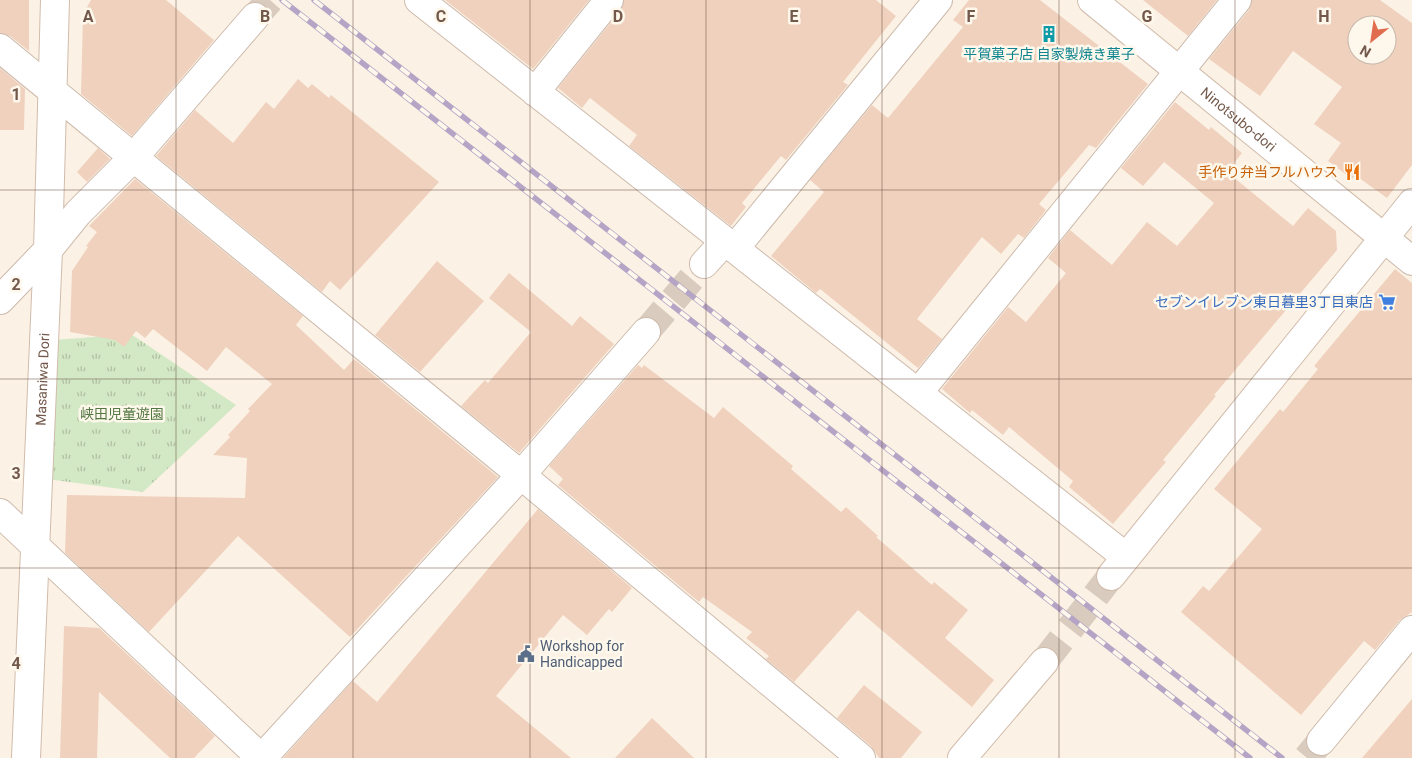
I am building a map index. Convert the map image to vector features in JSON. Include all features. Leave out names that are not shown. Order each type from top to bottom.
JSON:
[{"type":"street","name":"Masaniwa Dori","points":[[26,758],[48,250],[55,0]]},
{"type":"street","points":[[419,0],[918,393],[1119,567],[1412,203]]},
{"type":"street","points":[[535,92],[609,0]]},
{"type":"street","points":[[704,264],[730,245],[938,0]]},
{"type":"street","name":"Ninotsubo-dori","points":[[1092,0],[1412,261]]},
{"type":"street","points":[[918,393],[1238,0]]},
{"type":"street","points":[[0,300],[48,250],[78,214],[134,157],[255,17]]},
{"type":"street","points":[[0,48],[521,475],[861,758]]},
{"type":"street","points":[[0,514],[262,758],[521,475],[646,332]]},
{"type":"street","points":[[1321,741],[1412,630]]},
{"type":"street","points":[[962,758],[1044,662]]},
{"type":"green space","name":"峡田児童遊園","points":[[131,334],[236,405],[143,492],[47,479],[54,340]]},
{"type":"building","points":[[0,0],[29,0],[29,51],[10,36],[0,33]]},
{"type":"building","points":[[91,0],[166,0],[214,40],[132,136],[81,94],[83,14]]},
{"type":"building","points":[[445,0],[589,0],[533,69]]},
{"type":"building","points":[[624,0],[876,0],[896,16],[843,82],[848,85],[786,160],[781,156],[742,203],[746,207],[731,226],[629,146],[637,135],[590,98],[582,108],[558,88],[621,10]]},
{"type":"building","points":[[969,0],[1040,0],[1148,84],[1096,148],[1089,145],[1039,204],[1046,210],[1024,238],[1018,234],[1001,254],[982,237],[917,319],[942,339],[918,368],[820,289],[816,293],[771,256],[824,192],[810,180],[872,105],[888,118],[963,27],[953,20]]},
{"type":"building","points":[[1143,0],[1217,0],[1188,36]]},
{"type":"building","points":[[1252,0],[1380,0],[1412,23],[1412,165],[1387,198],[1355,175],[1352,179],[1328,161],[1341,143],[1314,124],[1342,87],[1293,51],[1260,96],[1209,59],[1249,10]]},
{"type":"building","points":[[0,68],[25,89],[24,130],[0,130]]},
{"type":"building","points":[[298,79],[308,88],[312,84],[329,98],[331,95],[439,182],[340,290],[330,281],[322,292],[156,156],[195,110],[233,143],[266,102],[274,109]]},
{"type":"building","points":[[1175,102],[1209,130],[1211,127],[1242,153],[1227,172],[1293,226],[1308,208],[1336,231],[1337,250],[1214,395],[1216,396],[1163,460],[1166,462],[1113,524],[1069,487],[1073,481],[1009,427],[1003,435],[972,410],[970,413],[942,389],[1008,307],[1026,322],[1066,273],[1048,258],[1070,230],[1112,265],[1147,222],[1177,246],[1214,203],[1164,162],[1143,186],[1121,168]]},
{"type":"building","points":[[98,148],[110,159],[87,182],[77,172]]},
{"type":"building","points":[[135,179],[303,316],[296,325],[344,370],[354,359],[498,477],[350,637],[238,536],[149,632],[65,553],[67,495],[245,498],[247,458],[213,455],[250,411],[248,409],[272,384],[226,347],[207,371],[153,329],[145,338],[136,331],[124,347],[115,340],[70,332],[72,271],[88,247],[86,246],[97,232],[89,226]]},
{"type":"building","points":[[437,261],[484,301],[420,372],[375,335]]},
{"type":"building","points":[[1395,269],[1412,283],[1412,612],[1400,620],[1375,650],[1364,641],[1301,715],[1181,612],[1203,586],[1209,591],[1262,529],[1214,489],[1280,409],[1283,412],[1318,369],[1314,366]]},
{"type":"building","points":[[509,273],[572,326],[580,316],[614,344],[519,453],[461,406],[485,380],[488,383],[531,332],[489,298]]},
{"type":"building","points":[[638,365],[642,368],[644,365],[714,418],[723,407],[793,466],[791,469],[841,512],[846,507],[878,536],[876,537],[932,585],[934,582],[968,610],[945,638],[994,680],[972,707],[858,610],[794,682],[766,659],[769,656],[746,638],[752,632],[703,597],[699,602],[558,485],[563,479],[549,466]]},
{"type":"building","points":[[538,509],[632,588],[612,612],[609,609],[587,635],[563,615],[496,696],[571,758],[283,758],[353,681],[377,702]]},
{"type":"building","points":[[64,626],[99,628],[215,736],[194,758],[170,758],[99,692],[97,758],[60,758]]},
{"type":"building","points":[[864,685],[922,732],[901,758],[879,758],[871,746],[837,718]]},
{"type":"building","points":[[1412,699],[1412,758],[1362,758]]},
{"type":"building","points":[[652,718],[694,758],[615,758]]},
{"type":"tunnel","points":[[255,17],[270,0]]},
{"type":"tunnel","points":[[646,332],[704,264]]},
{"type":"tunnel","points":[[1044,662],[1111,576]]},
{"type":"tunnel","points":[[1307,758],[1321,741]]},
{"type":"railway","points":[[282,0],[1250,758]]},
{"type":"railway","points":[[314,0],[1282,758]]},
{"type":"place","name":"平賀菓子店 自家製焼き菓子","points":[[1049,34]]},
{"type":"place","name":"手作り弁当フルハウス","points":[[1352,172]]},
{"type":"place","name":"セブンイレブン東日暮里3丁目東店","points":[[1387,302]]},
{"type":"place","name":"Workshop for Handicapped","points":[[526,654]]}]
